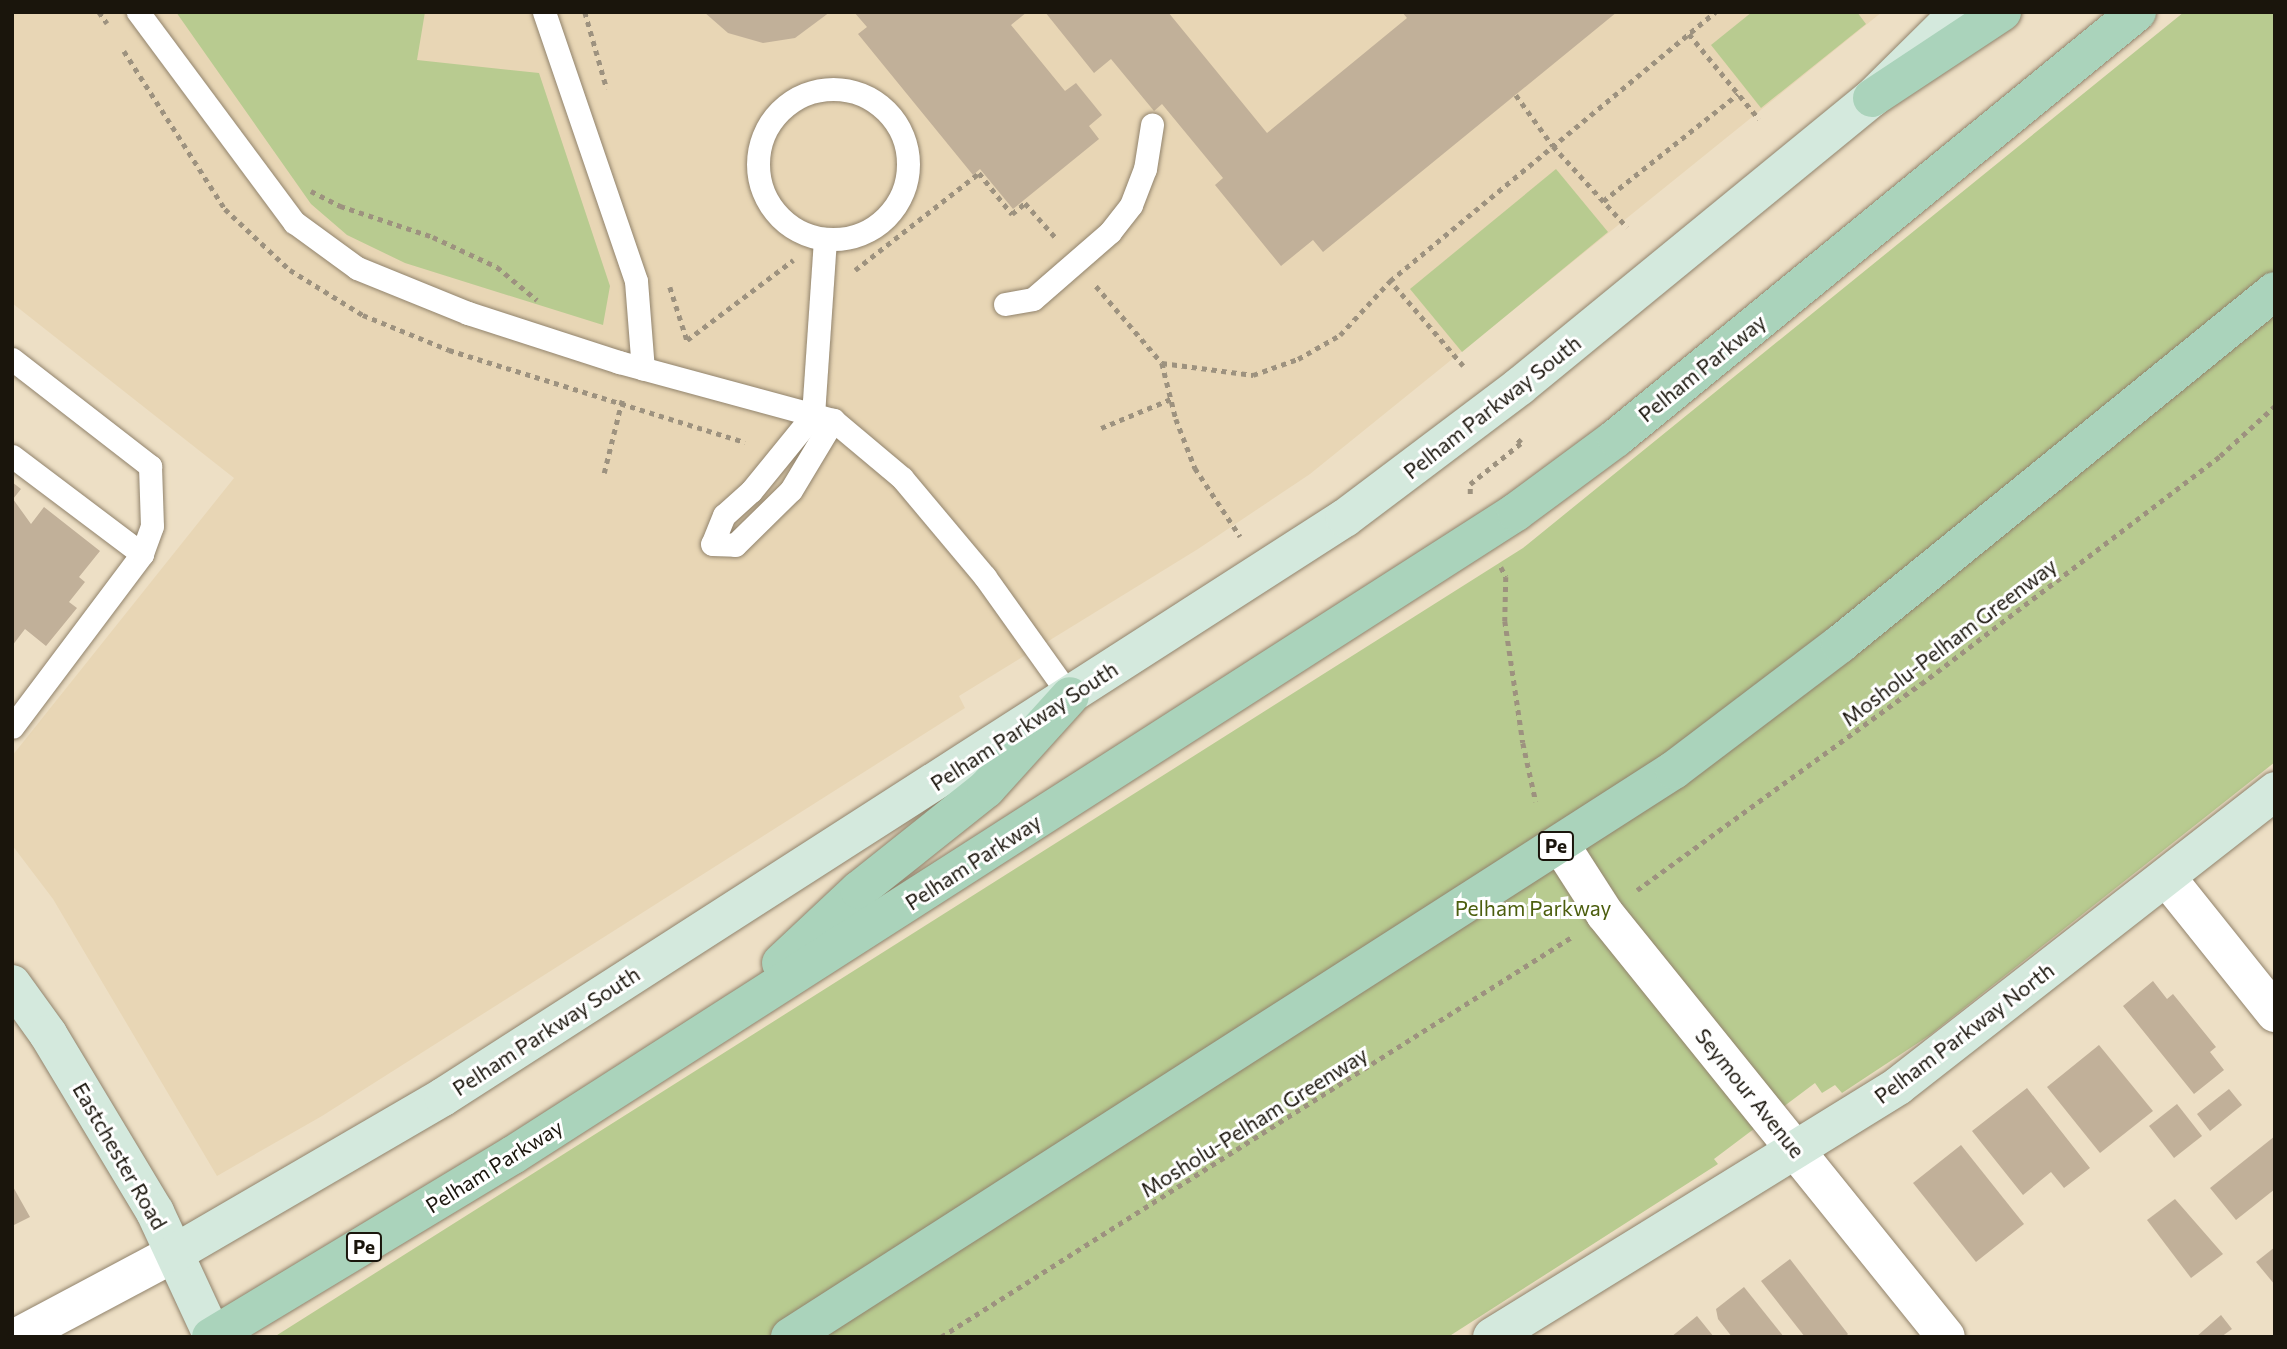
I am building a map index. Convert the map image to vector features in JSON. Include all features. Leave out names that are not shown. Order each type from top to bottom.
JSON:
[{"type":"main road","points":[[1872,98],[2002,12]]},
{"type":"main road","name":"Pelham Parkway","points":[[213,1336],[414,1217],[976,860],[1563,479],[2137,12]]},
{"type":"main road","name":"Pe","points":[[790,1337],[1674,770],[1786,687],[2275,291]]},
{"type":"main road","points":[[716,1023],[859,891],[986,789],[1070,696]]},
{"type":"street","name":"Pelham Parkway South","points":[[17,1337],[175,1253],[443,1097],[1261,575],[1424,462],[1872,98],[1959,12]]},
{"type":"street","name":"Pelham Parkway North","points":[[1492,1337],[1898,1086],[2275,791]]},
{"type":"street","name":"Seymour Avenue","points":[[1560,844],[1605,914],[1946,1337]]},
{"type":"street","points":[[2167,878],[2275,1013]]},
{"type":"street","name":"Eastchester Road","points":[[12,984],[48,1034],[175,1253],[213,1336]]},
{"type":"lane","points":[[138,12],[294,222],[357,268],[468,313],[643,369],[823,417],[902,478],[985,577],[1070,696]]},
{"type":"lane","points":[[544,12],[636,281],[643,369]]},
{"type":"lane","points":[[841,89],[864,95],[884,107],[899,126],[907,148],[908,171],[902,194],[890,214],[849,238],[825,239],[800,232],[779,216],[764,194],[758,169],[761,143],[772,119],[791,101],[815,90],[841,89]]},
{"type":"lane","points":[[1005,304],[1033,299],[1110,232],[1131,205],[1145,169],[1152,125]]},
{"type":"lane","points":[[823,417],[724,515],[712,544],[735,545],[791,490],[823,417],[825,239]]},
{"type":"lane","points":[[12,359],[150,467],[152,526],[142,554],[12,727]]},
{"type":"lane","points":[[12,456],[142,554]]},
{"type":"path","points":[[1240,536],[1195,468],[1171,399],[1162,363],[1253,375],[1276,367],[1340,335],[1390,281],[1715,12]]},
{"type":"path","points":[[1689,34],[1759,119]]},
{"type":"path","points":[[1603,201],[1738,94]]},
{"type":"path","points":[[1516,95],[1553,146],[1627,227]]},
{"type":"path","points":[[847,276],[979,173],[1012,214]]},
{"type":"path","points":[[307,189],[340,206],[433,237],[497,267],[539,303]]},
{"type":"path","points":[[687,340],[801,253]]},
{"type":"path","points":[[1390,281],[1463,366]]},
{"type":"path","points":[[1101,428],[1171,399]]},
{"type":"path","points":[[604,473],[622,400]]},
{"type":"path","name":"Mosholu-Pelham Greenway","points":[[1633,893],[1921,684],[2220,456],[2275,405]]},
{"type":"path","points":[[1470,509],[1471,484],[1521,443],[1508,430]]},
{"type":"path","points":[[1496,557],[1506,577],[1504,621],[1536,802]]},
{"type":"path","name":"Mosholu-Pelham Greenway","points":[[941,1337],[1524,971],[1582,930]]},
{"type":"shaded area","points":[[12,12],[1882,12],[1310,474],[1198,549],[959,696],[965,708],[322,1116],[217,1176],[53,899],[12,845],[12,756],[234,478],[12,303]]},
{"type":"green space","points":[[176,12],[425,12],[417,60],[539,73],[610,286],[603,325],[405,263],[347,235],[311,204]]},
{"type":"green space","points":[[1752,12],[1857,12],[1866,24],[1761,108],[1711,45]]},
{"type":"green space","name":"Pelham Parkway","points":[[2184,12],[2275,12],[2275,762],[1930,1035],[1842,1093],[1835,1085],[1822,1093],[1815,1083],[1714,1159],[1718,1164],[1448,1337],[274,1337],[1523,548]]},
{"type":"green space","points":[[1556,169],[1608,232],[1462,352],[1410,289]]},
{"type":"building","points":[[704,12],[830,12],[795,38],[763,43],[728,33]]},
{"type":"building","points":[[854,12],[1027,12],[1011,25],[1065,91],[1076,83],[1102,115],[1089,126],[1099,139],[1013,209],[980,169],[973,175],[858,34],[867,27]]},
{"type":"building","points":[[1045,12],[1168,12],[1267,133],[1407,18],[1402,12],[1617,12],[1323,252],[1313,240],[1281,266],[1215,185],[1223,178],[1162,104],[1154,111],[1111,59],[1094,73]]},
{"type":"building","points":[[12,482],[21,489],[13,499],[31,524],[44,507],[100,551],[79,577],[85,582],[69,602],[77,608],[46,646],[25,629],[12,646]]},
{"type":"building","points":[[2153,981],[2167,999],[2173,994],[2216,1047],[2210,1052],[2224,1070],[2194,1094],[2123,1006]]},
{"type":"building","points":[[2099,1045],[2153,1111],[2100,1153],[2047,1087]]},
{"type":"building","points":[[2027,1088],[2090,1168],[2064,1188],[2051,1172],[2023,1195],[1972,1131]]},
{"type":"building","points":[[2229,1089],[2242,1105],[2210,1131],[2197,1114]]},
{"type":"building","points":[[2177,1104],[2202,1136],[2174,1158],[2149,1126]]},
{"type":"building","points":[[2275,1136],[2275,1189],[2236,1220],[2210,1188]]},
{"type":"building","points":[[1961,1145],[2024,1224],[1976,1262],[1913,1183]]},
{"type":"building","points":[[12,1185],[30,1217],[12,1226]]},
{"type":"building","points":[[2175,1199],[2223,1254],[2191,1278],[2147,1220]]},
{"type":"building","points":[[2275,1247],[2275,1285],[2256,1262]]},
{"type":"building","points":[[1790,1259],[1848,1334],[1845,1337],[1805,1337],[1761,1281]]},
{"type":"building","points":[[1744,1287],[1784,1337],[1732,1337],[1718,1319],[1716,1309]]},
{"type":"building","points":[[2221,1315],[2232,1329],[2221,1337],[2196,1337]]},
{"type":"building","points":[[1697,1316],[1714,1337],[1671,1337]]}]
